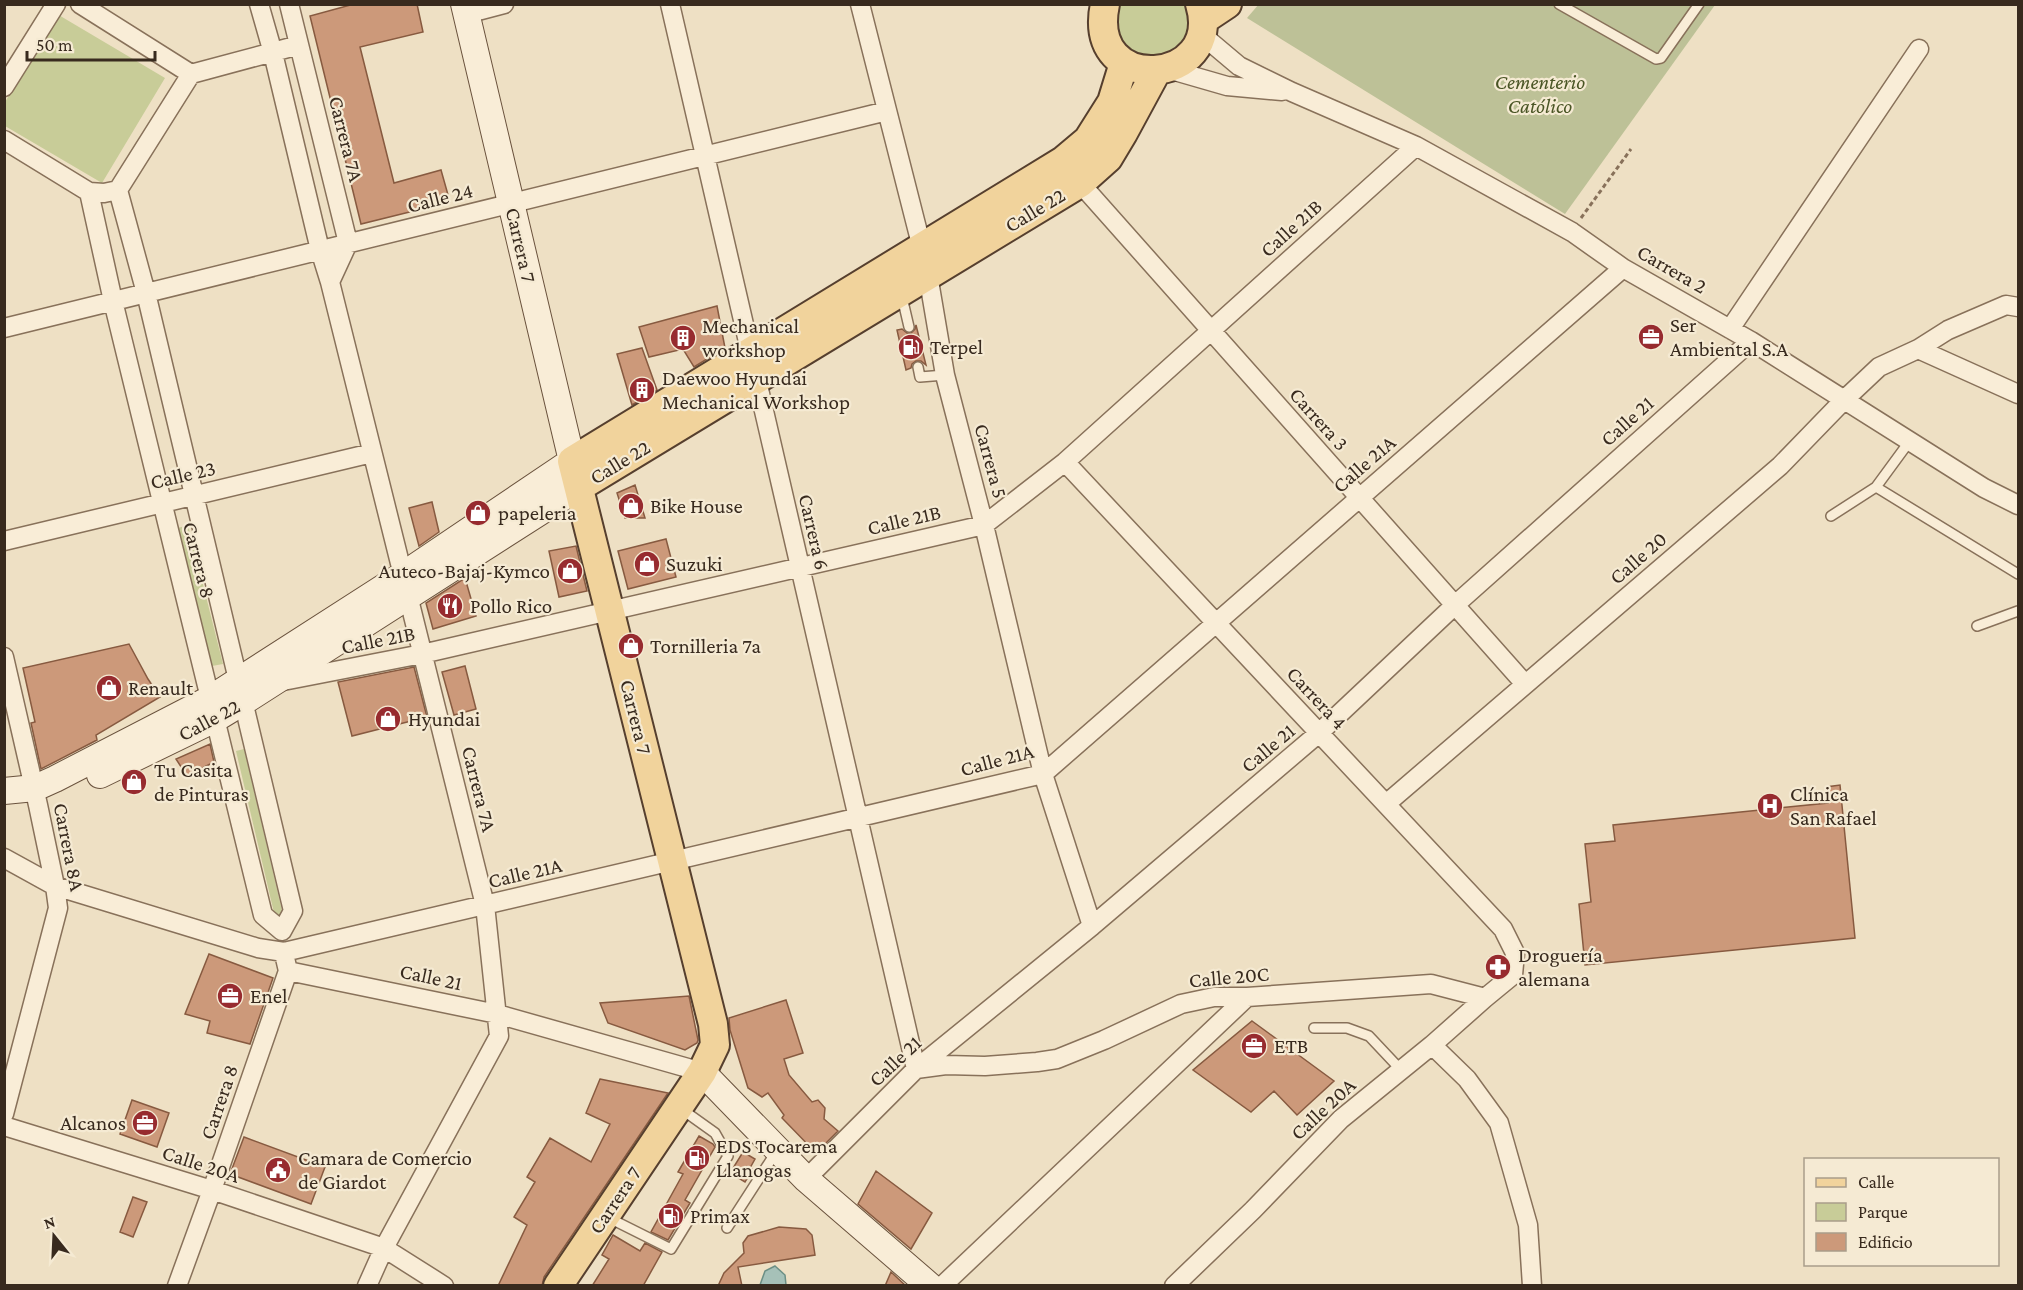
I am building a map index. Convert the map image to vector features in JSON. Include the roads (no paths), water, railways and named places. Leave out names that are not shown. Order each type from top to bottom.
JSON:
[{"type":"main road","points":[[1095,9],[1112,52],[1124,63],[1139,70],[1162,70],[1180,64],[1189,56],[1197,45],[1201,20],[1227,4]]},
{"type":"main road","name":"Carrera 7","points":[[465,9],[576,474],[713,1024],[715,1045],[702,1072],[558,1286]]},
{"type":"main road","name":"Calle 22","points":[[4,809],[37,796],[212,709],[241,692],[576,474],[925,261],[1063,161],[1088,140],[1112,102],[1124,63]]},
{"type":"main road","name":"Calle 22","points":[[753,366],[901,291],[925,261],[1080,183],[1108,158],[1162,70]]},
{"type":"main road","name":"Calle 22","points":[[241,692],[273,684],[406,586]]},
{"type":"main road","name":"Calle 22","points":[[4,791],[37,796]]},
{"type":"main road","points":[[702,1072],[806,1179],[930,1286]]},
{"type":"street","points":[[4,87],[56,4]]},
{"type":"street","points":[[80,4],[191,74]]},
{"type":"street","name":"Carrera 7A","points":[[259,4],[484,905],[499,1036],[384,1248],[367,1286]]},
{"type":"street","name":"Carrera 7A","points":[[289,4],[348,243]]},
{"type":"street","points":[[465,9],[504,4]]},
{"type":"street","name":"Carrera 6","points":[[670,4],[916,1069]]},
{"type":"street","name":"Carrera 5","points":[[860,4],[925,261],[945,375],[984,525],[1043,774],[1092,926]]},
{"type":"street","name":"Carrera 2","points":[[1201,20],[1239,66],[1292,92],[1416,146],[1572,232],[1623,268],[1751,341],[1984,488],[2019,505]]},
{"type":"street","points":[[4,140],[89,192],[104,193],[118,190],[191,74],[299,45]]},
{"type":"street","points":[[1730,329],[1920,49]]},
{"type":"street","name":"Carrera 2","points":[[1162,70],[1227,86],[1292,92]]},
{"type":"street","name":"Calle 24","points":[[4,328],[887,111]]},
{"type":"street","name":"Calle 21B","points":[[273,684],[422,654],[984,525],[1065,462],[1416,146]]},
{"type":"street","name":"Carrera 3","points":[[1080,183],[1525,684]]},
{"type":"street","name":"Carrera 8","points":[[118,190],[146,293],[293,911],[282,931],[288,971],[177,1286]]},
{"type":"street","name":"Carrera 8","points":[[89,192],[113,301],[263,915],[282,931]]},
{"type":"street","points":[[330,282],[348,243]]},
{"type":"street","name":"Calle 21A","points":[[284,952],[1043,774],[1623,268]]},
{"type":"street","name":"Calle 20","points":[[1386,804],[1780,466],[1879,367],[1918,349],[1948,330],[2006,305],[2019,307]]},
{"type":"street","name":"Calle 21","points":[[806,1179],[916,1069],[1092,926],[1319,733],[1455,605],[1751,341]]},
{"type":"street","points":[[1918,349],[2019,394]]},
{"type":"street","name":"Calle 23","points":[[4,541],[372,453]]},
{"type":"street","name":"Carrera 4","points":[[1065,462],[1503,929],[1515,953],[1513,975]]},
{"type":"street","name":"Carrera 8A","points":[[4,657],[37,796],[58,908],[4,1114]]},
{"type":"street","points":[[4,858],[55,886],[258,948],[284,952]]},
{"type":"street","name":"Calle 21","points":[[288,971],[497,1014],[702,1072]]},
{"type":"street","name":"Calle 20A","points":[[1174,1286],[1253,1210],[1341,1119],[1513,975]]},
{"type":"street","name":"Calle 20C","points":[[916,1069],[946,1065],[985,1066],[1057,1059],[1181,1004],[1214,997],[1247,998],[1431,984],[1485,998]]},
{"type":"street","points":[[942,1286],[1247,998]]},
{"type":"street","points":[[1432,1045],[1467,1079],[1499,1123],[1528,1225],[1532,1286]]},
{"type":"street","name":"Calle 20A","points":[[4,1126],[212,1190],[384,1248],[444,1286]]},
{"type":"lane","points":[[1559,4],[1656,59],[1661,58],[1699,4]]},
{"type":"lane","points":[[901,291],[909,327]]},
{"type":"lane","points":[[918,367],[920,376],[945,375]]},
{"type":"lane","points":[[1832,516],[1876,487],[1909,441]]},
{"type":"lane","points":[[1876,487],[2019,574]]},
{"type":"lane","points":[[1977,626],[2019,611]]},
{"type":"lane","points":[[1314,1028],[1347,1028],[1369,1036],[1401,1070]]},
{"type":"lane","points":[[605,1216],[671,1249],[729,1156],[715,1133],[678,1106]]},
{"type":"lane","points":[[727,1228],[777,1149]]},
{"type":"water","points":[[775,1266],[785,1275],[786,1285],[760,1285],[765,1271]]},
{"type":"place","name":"Ser Ambiental S.A","points":[[1651,337]]},
{"type":"place","name":"Mechanical workshop","points":[[683,338]]},
{"type":"place","name":"Terpel","points":[[911,347]]},
{"type":"place","name":"Daewoo Hyundai Mechanical Workshop","points":[[642,390]]},
{"type":"place","name":"Bike House","points":[[631,506]]},
{"type":"place","name":"papeleria","points":[[478,513]]},
{"type":"place","name":"Suzuki","points":[[647,564]]},
{"type":"place","name":"Auteco-Bajaj-Kymco","points":[[570,571]]},
{"type":"place","name":"Pollo Rico","points":[[450,606]]},
{"type":"place","name":"Tornilleria 7a","points":[[631,646]]},
{"type":"place","name":"Renault","points":[[109,688]]},
{"type":"place","name":"Hyundai","points":[[388,719]]},
{"type":"place","name":"Tu Casita de Pinturas","points":[[134,782]]},
{"type":"place","name":"Clínica San Rafael","points":[[1770,806]]},
{"type":"place","name":"Droguería alemana","points":[[1498,967]]},
{"type":"place","name":"Enel","points":[[230,996]]},
{"type":"place","name":"ETB","points":[[1254,1046]]},
{"type":"place","name":"Alcanos","points":[[145,1123]]},
{"type":"place","name":"EDS Tocarema Llanogas","points":[[697,1158]]},
{"type":"place","name":"Camara de Comercio de Giardot","points":[[278,1170]]},
{"type":"place","name":"Primax","points":[[671,1216]]},
{"type":"park label","name":"Cementerio Católico","points":[[1540,94]]}]
